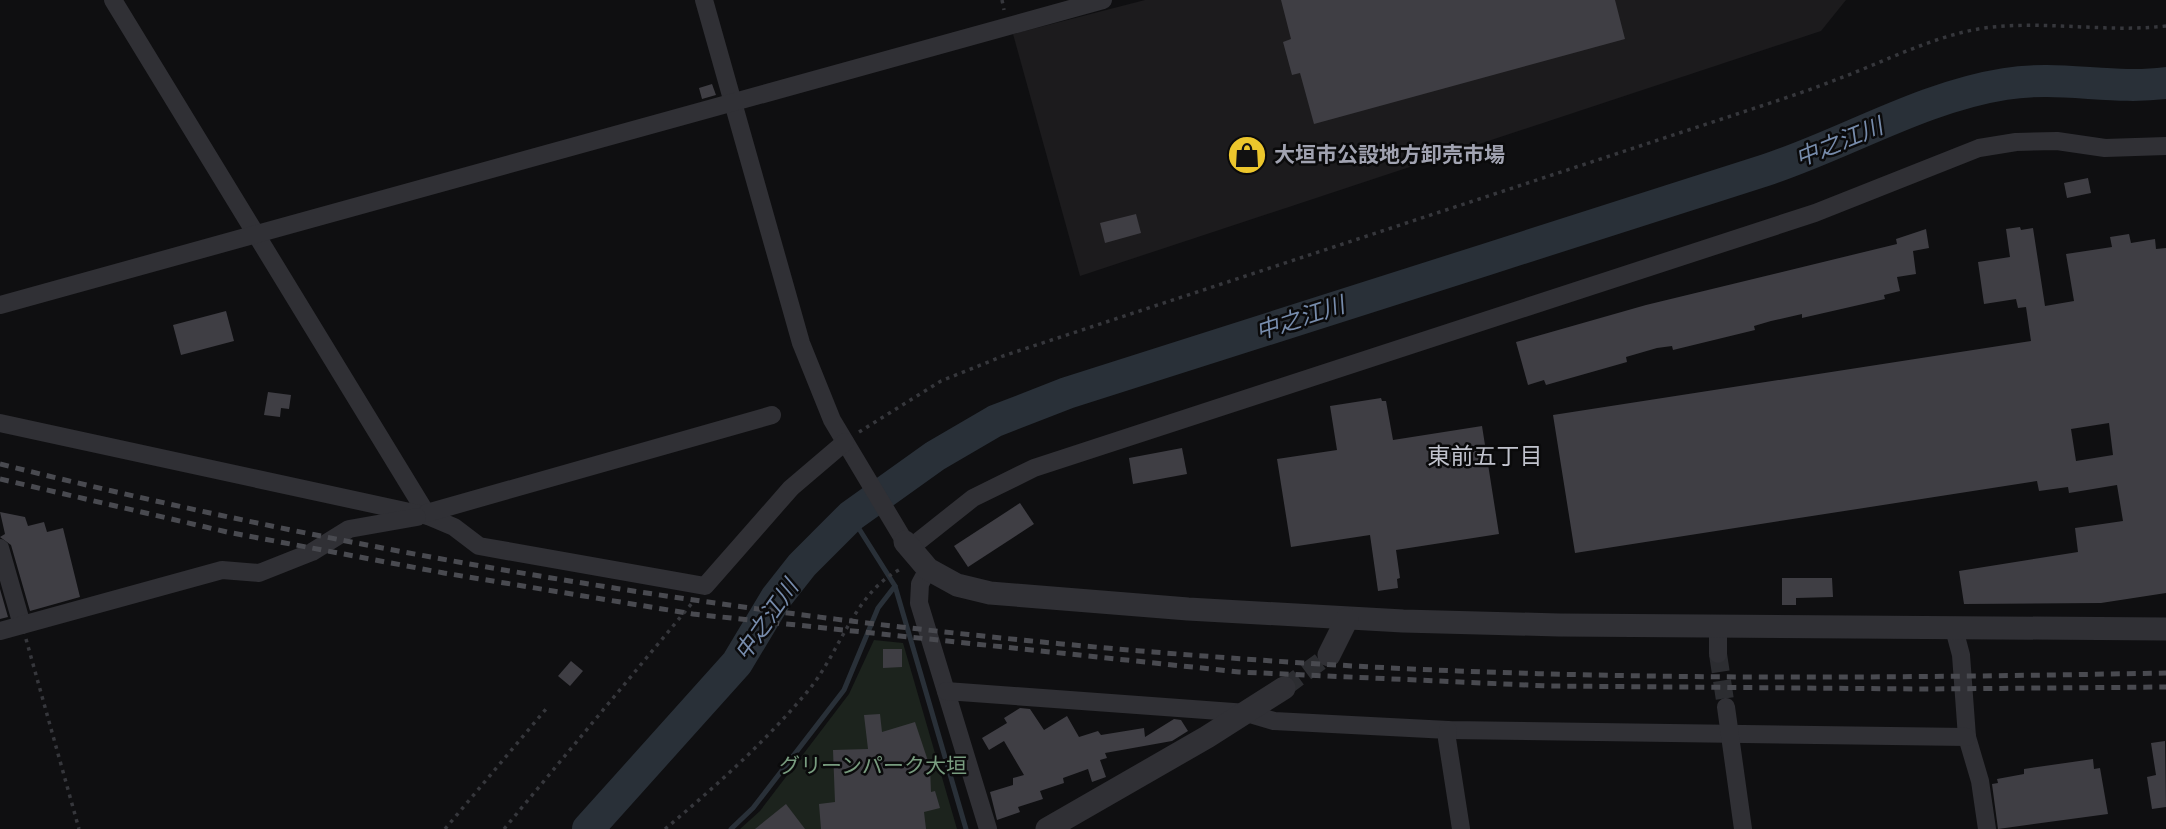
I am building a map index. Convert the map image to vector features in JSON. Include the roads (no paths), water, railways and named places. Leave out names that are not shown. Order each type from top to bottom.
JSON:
[{"type":"street","points":[[113,0],[427,514]]},
{"type":"street","points":[[704,0],[735,101],[801,344],[820,397],[849,449],[916,555],[957,585],[990,593],[1347,618],[1718,628],[2166,629]]},
{"type":"street","points":[[0,305],[1103,0]]},
{"type":"street","points":[[916,555],[973,498],[1034,468],[1815,213],[1979,148],[2016,142],[2057,141],[2105,148],[2166,146]]},
{"type":"street","points":[[0,631],[222,570],[259,573],[312,552],[349,529],[427,514],[772,415]]},
{"type":"street","points":[[0,424],[427,514],[454,527],[479,545],[705,586],[790,488],[849,449]]},
{"type":"street","points":[[0,548],[22,625]]},
{"type":"street","points":[[916,555],[920,584],[919,603],[988,829]]},
{"type":"street","points":[[1329,655],[1347,618]]},
{"type":"street","points":[[1718,628],[1718,654]]},
{"type":"street","points":[[1954,629],[1961,655],[1967,737],[1980,781],[1987,829]]},
{"type":"street","points":[[1047,829],[1247,713],[1284,688]]},
{"type":"street","points":[[946,691],[1247,713],[1274,721],[1448,730],[1967,737]]},
{"type":"street","points":[[1726,707],[1743,829]]},
{"type":"street","points":[[1448,730],[1447,739],[1461,829]]},
{"type":"waterway","name":"中之江川","points":[[588,829],[737,663],[776,598],[802,565],[851,516],[935,456],[995,421],[1067,393],[1766,170],[1914,110],[1974,90],[2045,81],[2126,85],[2166,83]]},
{"type":"waterway","points":[[851,516],[895,586],[966,829]]},
{"type":"waterway","points":[[731,829],[753,808],[844,690],[878,608],[895,586]]},
{"type":"tunnel","points":[[1718,654],[1726,707]]},
{"type":"tunnel","points":[[1284,688],[1329,655]]},
{"type":"railway","points":[[0,464],[335,539],[503,570],[672,597],[1012,639],[1183,654],[1455,671],[1862,677],[2166,673]]},
{"type":"railway","points":[[0,479],[227,532],[444,573],[693,614],[1239,672],[1549,686],[1926,689],[2166,687]]},
{"type":"place","name":"大垣市公設地方卸売市場","points":[[1247,155]]},
{"type":"district","name":"東前五丁目","points":[[1485,456]]},
{"type":"park label","name":"グリーンパーク大垣","points":[[873,766]]}]
